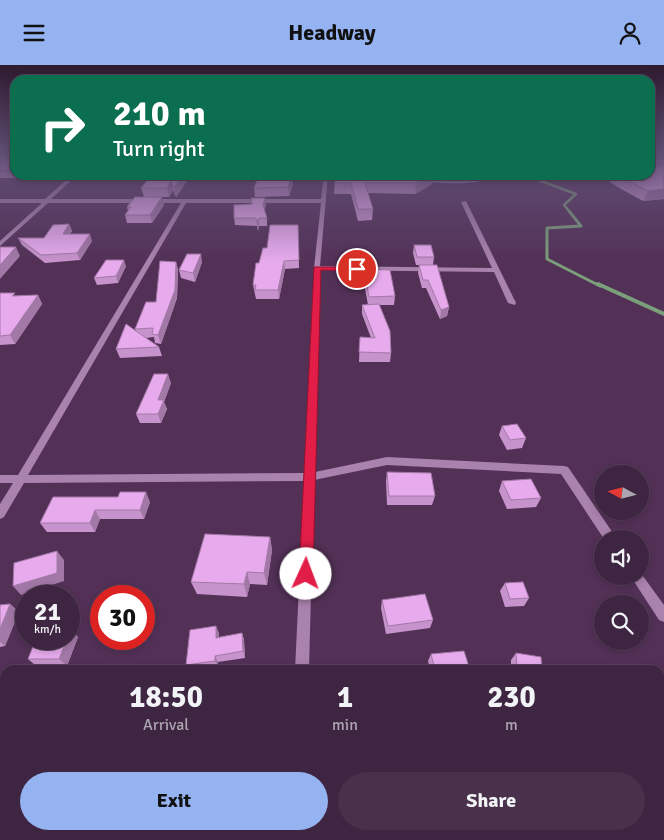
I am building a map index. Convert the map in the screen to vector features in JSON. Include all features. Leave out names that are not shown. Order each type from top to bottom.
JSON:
[{"type":"street","points":[[0,244],[59,189]]},
{"type":"street","points":[[302,665],[317,268],[325,189]]},
{"type":"street","points":[[0,201],[324,201]]},
{"type":"street","points":[[0,514],[184,201]]},
{"type":"street","points":[[464,202],[512,303]]},
{"type":"street","points":[[317,268],[496,271]]},
{"type":"street","points":[[0,479],[310,477],[387,461],[564,471],[605,530]]},
{"type":"street","points":[[643,585],[664,617]]},
{"type":"building","points":[[353,189],[367,189],[373,209],[358,209]]},
{"type":"building","points":[[644,189],[663,189],[648,191]]},
{"type":"building","points":[[135,197],[162,197],[150,215],[125,215],[131,207],[127,207]]},
{"type":"building","points":[[251,198],[265,198],[263,205],[267,218],[259,218],[257,223],[256,218],[234,218],[234,205],[252,204]]},
{"type":"building","points":[[69,224],[63,234],[90,234],[77,253],[41,255],[18,238],[44,238],[53,225]]},
{"type":"building","points":[[270,225],[298,225],[299,260],[284,261],[278,290],[255,290],[256,285],[253,285],[256,263],[259,263],[263,248],[267,248]]},
{"type":"building","points":[[414,245],[431,245],[434,257],[417,257]]},
{"type":"building","points":[[0,247],[16,247],[0,265]]},
{"type":"building","points":[[187,254],[201,254],[193,273],[179,270]]},
{"type":"building","points":[[106,260],[124,260],[116,276],[94,278]]},
{"type":"building","points":[[160,261],[176,262],[175,290],[158,335],[152,334],[153,328],[135,329],[146,302],[156,302]]},
{"type":"building","points":[[419,265],[437,265],[449,307],[441,310],[428,280],[423,280]]},
{"type":"building","points":[[364,269],[390,270],[395,296],[369,297]]},
{"type":"building","points":[[0,293],[15,293],[12,296],[38,295],[10,335],[0,336]]},
{"type":"building","points":[[379,304],[390,331],[391,353],[359,352],[360,337],[375,338],[362,305]]},
{"type":"building","points":[[126,324],[159,347],[116,349]]},
{"type":"building","points":[[154,374],[168,374],[158,400],[164,400],[158,414],[136,414]]},
{"type":"building","points":[[517,424],[526,438],[510,440],[502,426]]},
{"type":"building","points":[[387,472],[431,473],[435,496],[389,496]]},
{"type":"building","points":[[531,479],[541,498],[511,500],[502,481]]},
{"type":"building","points":[[120,492],[146,492],[140,510],[95,510],[90,523],[40,523],[53,497],[118,497]]},
{"type":"building","points":[[205,534],[270,537],[264,573],[247,572],[244,584],[191,582]]},
{"type":"building","points":[[57,551],[57,573],[13,586],[14,563]]},
{"type":"building","points":[[523,582],[529,598],[510,599],[505,583]]},
{"type":"building","points":[[425,594],[433,620],[388,626],[382,600]]},
{"type":"building","points":[[10,604],[0,629],[0,605]]},
{"type":"building","points":[[216,626],[216,638],[242,633],[243,651],[215,656],[215,661],[186,665],[190,630]]},
{"type":"building","points":[[32,650],[63,650],[59,659],[28,659]]},
{"type":"building","points":[[464,651],[468,665],[434,665],[431,654]]},
{"type":"building","points":[[516,653],[541,657],[542,665],[517,665]]},
{"type":"waterway","points":[[563,189],[576,194],[564,205],[570,212]]},
{"type":"waterway","points":[[569,211],[581,226],[547,228],[547,259],[600,286]]},
{"type":"waterway","points":[[598,284],[664,314]]},
{"type":"route","points":[[306,574],[317,268],[357,269]]}]
